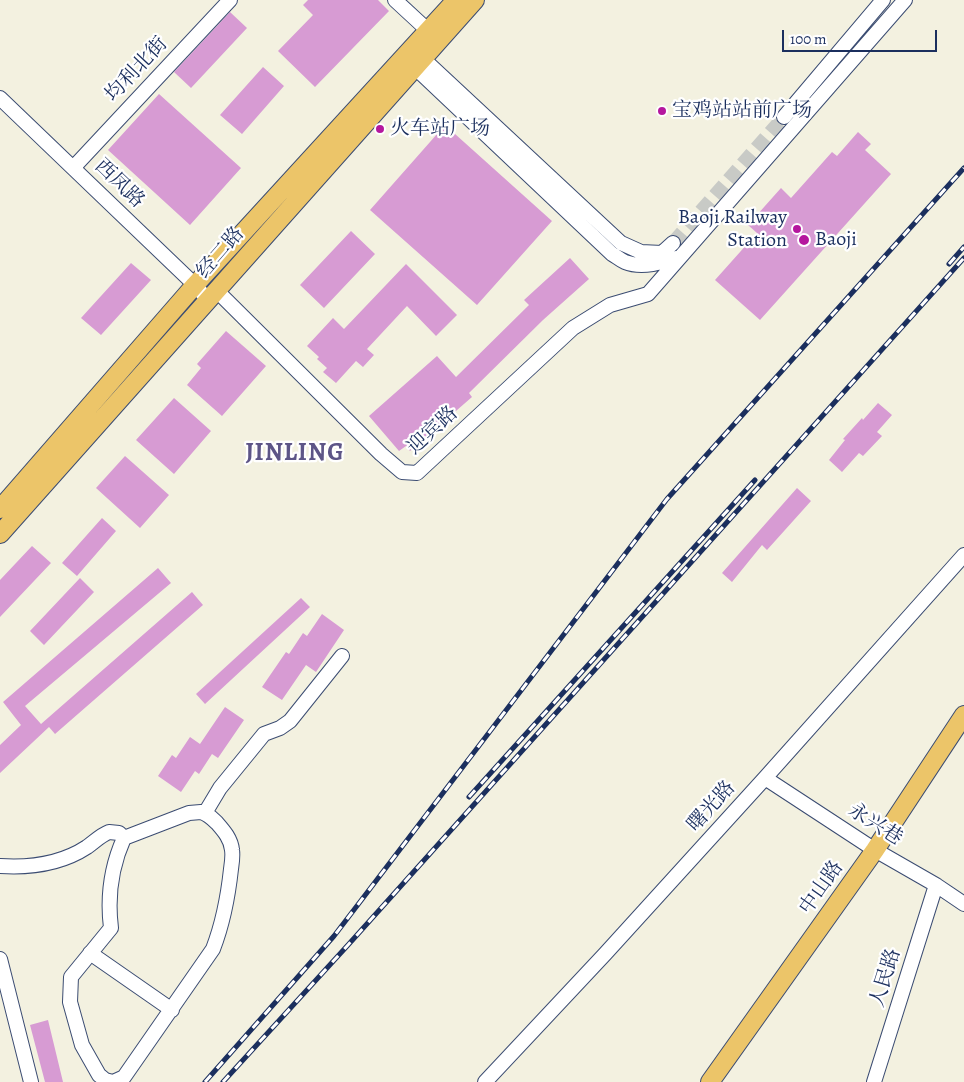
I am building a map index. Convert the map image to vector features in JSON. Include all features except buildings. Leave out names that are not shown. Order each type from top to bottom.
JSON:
[{"type":"main road","name":"经二路","points":[[433,36],[456,0]]},
{"type":"main road","name":"经二路","points":[[0,509],[195,284],[433,36],[475,0]]},
{"type":"main road","name":"经二路","points":[[0,534],[212,295],[413,58]]},
{"type":"main road","name":"中山路","points":[[710,1082],[874,850],[964,715]]},
{"type":"street","name":"均利北街","points":[[73,168],[230,0]]},
{"type":"street","points":[[395,0],[433,36]]},
{"type":"street","points":[[784,116],[883,0]]},
{"type":"street","points":[[413,58],[612,254],[625,262],[640,265],[664,262],[680,257],[905,0]]},
{"type":"street","points":[[413,58],[622,243],[641,252],[662,252],[673,243]]},
{"type":"street","name":"西凤路","points":[[0,98],[195,284],[212,295]]},
{"type":"street","name":"迎宾路","points":[[212,295],[381,454],[402,472],[417,473],[573,328],[610,305],[648,294],[680,257]]},
{"type":"street","name":"曙光路","points":[[487,1081],[765,778],[964,555]]},
{"type":"street","points":[[205,813],[220,788],[264,734],[280,728],[290,721],[342,656]]},
{"type":"street","name":"永兴巷","points":[[765,778],[874,850],[964,904]]},
{"type":"street","points":[[189,813],[205,813],[226,834],[232,848],[233,860],[227,903],[213,949],[124,1076],[113,1082],[102,1078],[82,1045],[70,1002],[70,977],[111,928],[110,881],[124,838],[189,813]]},
{"type":"street","points":[[0,866],[26,866],[57,860],[75,854],[109,832],[119,833],[124,838]]},
{"type":"street","name":"人民路","points":[[874,1082],[936,886]]},
{"type":"street","points":[[90,954],[172,1010]]},
{"type":"street","points":[[0,959],[32,1082]]},
{"type":"tunnel","points":[[673,243],[784,117]]},
{"type":"railway","points":[[205,1082],[334,936],[667,499],[964,168]]},
{"type":"railway","points":[[949,264],[964,247]]},
{"type":"railway","points":[[223,1082],[964,258]]},
{"type":"railway","points":[[469,797],[755,480]]},
{"type":"place","name":"宝鸡站站前广场","points":[[662,111]]},
{"type":"place","name":"火车站广场","points":[[380,129]]},
{"type":"place","name":"Baoji Railway Station","points":[[797,229]]},
{"type":"place","name":"Baoji","points":[[804,240]]},
{"type":"district","name":"JINLING","points":[[295,454]]}]
